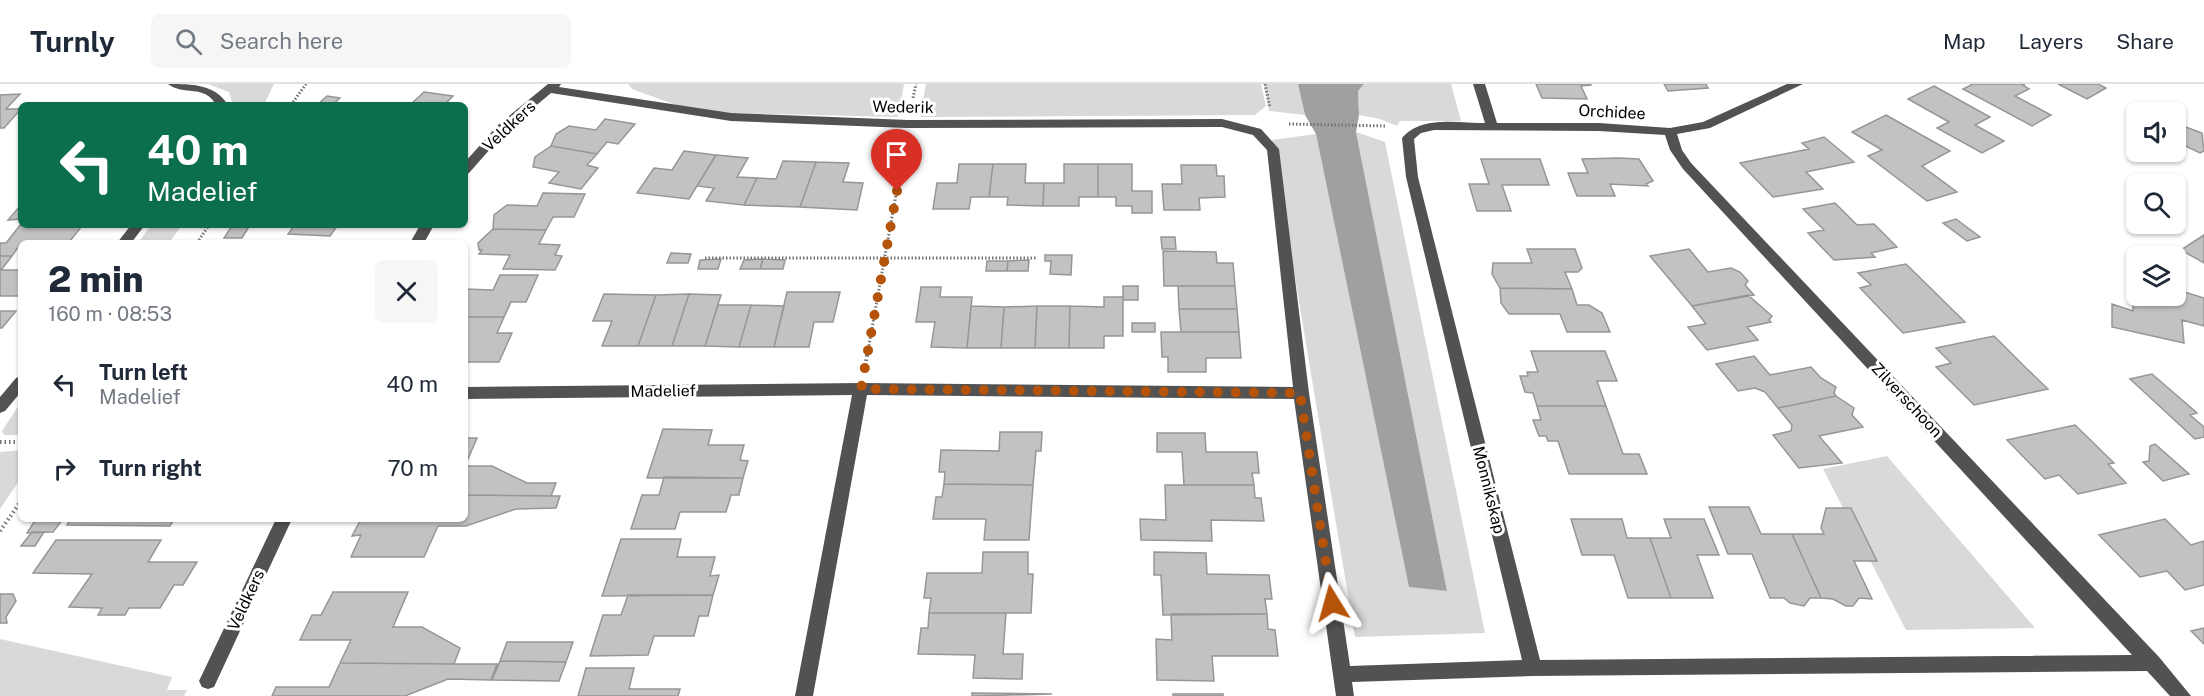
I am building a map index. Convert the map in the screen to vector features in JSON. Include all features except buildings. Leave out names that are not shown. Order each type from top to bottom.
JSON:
[{"type":"street","points":[[174,84],[211,90],[220,102]]},
{"type":"street","points":[[1479,84],[1492,125]]},
{"type":"street","name":"Orchidee","points":[[1417,130],[1434,126],[1492,125],[1599,127],[1670,132],[1706,125],[1797,84]]},
{"type":"street","name":"Wederik","points":[[552,86],[731,117],[908,124],[1222,123],[1257,132],[1273,149],[1300,393]]},
{"type":"street","name":"Veldkers","points":[[468,167],[502,128],[552,86]]},
{"type":"street","name":"Monnikskap","points":[[1417,130],[1408,138],[1412,177],[1533,668]]},
{"type":"street","name":"Zilverschoon","points":[[1670,132],[1676,150],[1687,166],[2182,696]]},
{"type":"street","points":[[126,240],[136,228]]},
{"type":"street","points":[[0,407],[18,386]]},
{"type":"street","points":[[804,696],[861,389]]},
{"type":"street","name":"Madelief","points":[[468,393],[861,389],[1300,393]]},
{"type":"street","points":[[1300,393],[1345,696]]},
{"type":"street","name":"Veldkers","points":[[208,681],[283,522]]},
{"type":"street","points":[[1342,674],[1533,668],[2153,663]]},
{"type":"path","points":[[293,102],[306,84]]},
{"type":"path","points":[[861,389],[916,84]]},
{"type":"path","points":[[1265,84],[1271,114]]},
{"type":"path","points":[[1300,125],[1383,125]]},
{"type":"path","points":[[705,258],[1037,258]]},
{"type":"path","points":[[0,442],[18,442]]},
{"type":"path","points":[[0,531],[18,505]]},
{"type":"shaded area","points":[[208,84],[274,84],[265,102],[232,102],[229,92]]},
{"type":"shaded area","points":[[628,84],[904,84],[898,117],[695,112],[632,89]]},
{"type":"shaded area","points":[[926,84],[1261,84],[1266,106],[1255,115],[920,117]]},
{"type":"shaded area","points":[[1264,84],[1298,84],[1305,115],[1269,111]]},
{"type":"shaded area","points":[[1298,84],[1364,84],[1358,91],[1359,115],[1356,132],[1447,591],[1409,587],[1316,134],[1305,115]]},
{"type":"shaded area","points":[[1364,84],[1451,84],[1461,121],[1400,121],[1397,126],[1380,119],[1359,115],[1358,91]]},
{"type":"shaded area","points":[[1356,132],[1385,142],[1485,633],[1355,637],[1272,140],[1316,134],[1409,586],[1447,591]]},
{"type":"shaded area","points":[[149,228],[180,228],[171,240],[140,240]]},
{"type":"shaded area","points":[[18,407],[18,435],[4,435],[2,431]]},
{"type":"shaded area","points":[[18,450],[18,482],[0,509],[0,452]]},
{"type":"shaded area","points":[[1887,456],[2035,628],[1906,630],[1823,469]]},
{"type":"shaded area","points":[[0,639],[172,677],[167,690],[187,690],[184,696],[0,696]]},
{"type":"route","points":[[897,191],[861,389],[1300,393],[1332,603]]}]
